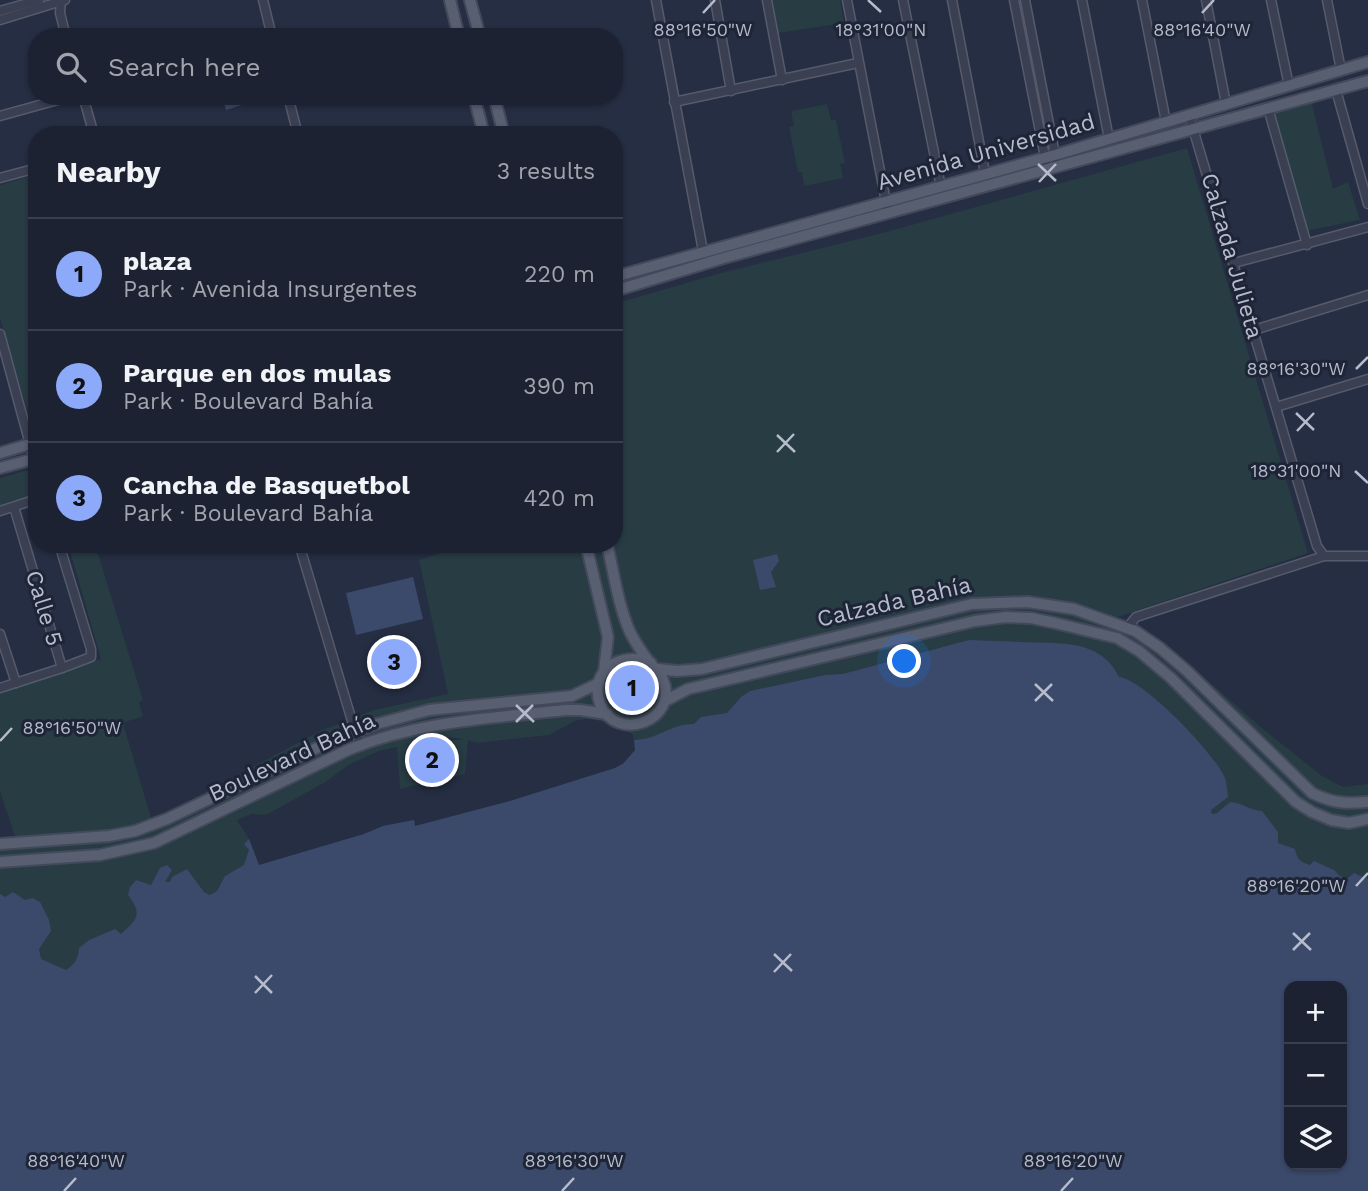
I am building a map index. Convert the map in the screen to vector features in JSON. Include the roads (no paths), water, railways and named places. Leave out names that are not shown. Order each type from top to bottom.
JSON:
[{"type":"main road","points":[[450,0],[457,28]]},
{"type":"main road","points":[[470,0],[478,28]]},
{"type":"main road","name":"Avenida Universidad","points":[[623,288],[887,208],[985,173],[1368,62]]},
{"type":"main road","name":"Avenida Universidad","points":[[623,274],[703,251],[1053,168],[1368,81]]},
{"type":"main road","points":[[476,105],[482,126]]},
{"type":"main road","points":[[497,105],[502,126]]},
{"type":"main road","points":[[0,453],[28,445]]},
{"type":"main road","points":[[0,468],[28,463]]},
{"type":"main road","points":[[588,553],[608,637],[599,700],[607,714],[615,721],[635,726],[654,718],[665,701],[665,684],[625,620],[609,553]]},
{"type":"main road","name":"Calzada Bahía","points":[[654,666],[677,671],[702,670],[972,604],[1050,604],[1096,615],[1127,628],[1160,648],[1312,793],[1327,801],[1342,804],[1368,802]]},
{"type":"main road","name":"Calzada Bahía","points":[[665,701],[688,689],[942,629],[1006,617],[1031,618],[1117,638],[1139,651],[1171,678],[1296,802],[1331,820],[1349,823],[1368,819]]},
{"type":"main road","points":[[601,678],[620,660],[630,658],[654,666]]},
{"type":"main road","name":"Boulevard Bahía","points":[[0,844],[109,836],[135,831],[167,820],[355,731],[429,710],[572,696],[601,678]]},
{"type":"main road","name":"Boulevard Bahía","points":[[0,863],[100,855],[154,843],[384,736],[442,724],[566,710],[607,714]]},
{"type":"main road","points":[[1228,736],[1239,723]]},
{"type":"street","points":[[0,11],[38,0]]},
{"type":"street","points":[[262,0],[270,28]]},
{"type":"street","points":[[656,0],[703,251]]},
{"type":"street","points":[[715,0],[731,91]]},
{"type":"street","points":[[767,0],[782,80]]},
{"type":"street","points":[[847,0],[887,208]]},
{"type":"street","points":[[903,0],[941,187]]},
{"type":"street","points":[[952,0],[985,173]]},
{"type":"street","points":[[1014,0],[1053,168]]},
{"type":"street","points":[[1026,0],[1050,156]]},
{"type":"street","points":[[1082,0],[1109,139]]},
{"type":"street","points":[[1142,0],[1166,122]]},
{"type":"street","points":[[1206,0],[1226,104]]},
{"type":"street","points":[[1271,0],[1289,86]]},
{"type":"street","points":[[1327,0],[1341,70]]},
{"type":"street","points":[[0,20],[58,1],[64,28]]},
{"type":"street","points":[[674,102],[858,63]]},
{"type":"street","points":[[1336,90],[1368,204]]},
{"type":"street","points":[[0,116],[40,105]]},
{"type":"street","points":[[86,105],[91,126]]},
{"type":"street","points":[[290,105],[296,126]]},
{"type":"street","points":[[1268,107],[1307,245]]},
{"type":"street","name":"Calzada Julieta","points":[[1189,115],[1317,546],[1324,556]]},
{"type":"street","points":[[0,178],[28,170]]},
{"type":"street","points":[[1234,263],[1368,227]]},
{"type":"street","points":[[1254,330],[1368,295]]},
{"type":"street","points":[[0,334],[4,362],[28,427]]},
{"type":"street","points":[[1276,407],[1368,379]]},
{"type":"street","points":[[0,511],[28,502]]},
{"type":"street","name":"Calle 5","points":[[14,507],[62,668]]},
{"type":"street","points":[[0,688],[91,657],[91,649],[62,553]]},
{"type":"street","points":[[302,553],[361,745]]},
{"type":"street","points":[[1127,628],[1136,617],[1324,556],[1368,556]]},
{"type":"street","points":[[0,635],[16,683]]},
{"type":"water","points":[[225,105],[242,105],[226,110]]},
{"type":"water","points":[[777,554],[779,561],[771,572],[776,587],[760,590],[753,560]]},
{"type":"water","points":[[413,577],[423,619],[356,635],[346,593]]},
{"type":"water","points":[[969,640],[1062,643],[1089,649],[1111,664],[1119,677],[1130,681],[1160,703],[1217,765],[1225,778],[1228,797],[1211,810],[1212,814],[1230,802],[1262,811],[1278,832],[1278,843],[1295,849],[1301,861],[1310,865],[1314,861],[1334,870],[1340,876],[1348,878],[1354,873],[1368,879],[1368,1191],[0,1191],[0,894],[5,897],[13,892],[25,900],[33,898],[40,902],[51,931],[39,949],[41,959],[66,970],[76,961],[79,948],[89,940],[115,929],[121,934],[131,925],[137,912],[128,895],[130,887],[136,880],[151,885],[160,868],[167,865],[172,870],[165,882],[170,882],[172,877],[187,869],[204,892],[210,895],[217,891],[225,876],[244,865],[249,850],[244,844],[249,839],[259,865],[383,826],[414,820],[415,826],[510,801],[615,768],[623,764],[635,750],[634,740],[694,724],[701,717],[727,713],[750,691],[825,675],[843,674]]},
{"type":"place","name":"Cancha de Basquetbol","points":[[394,662]]},
{"type":"place","name":"plaza","points":[[632,688]]},
{"type":"place","name":"Parque en dos mulas","points":[[432,760]]}]
